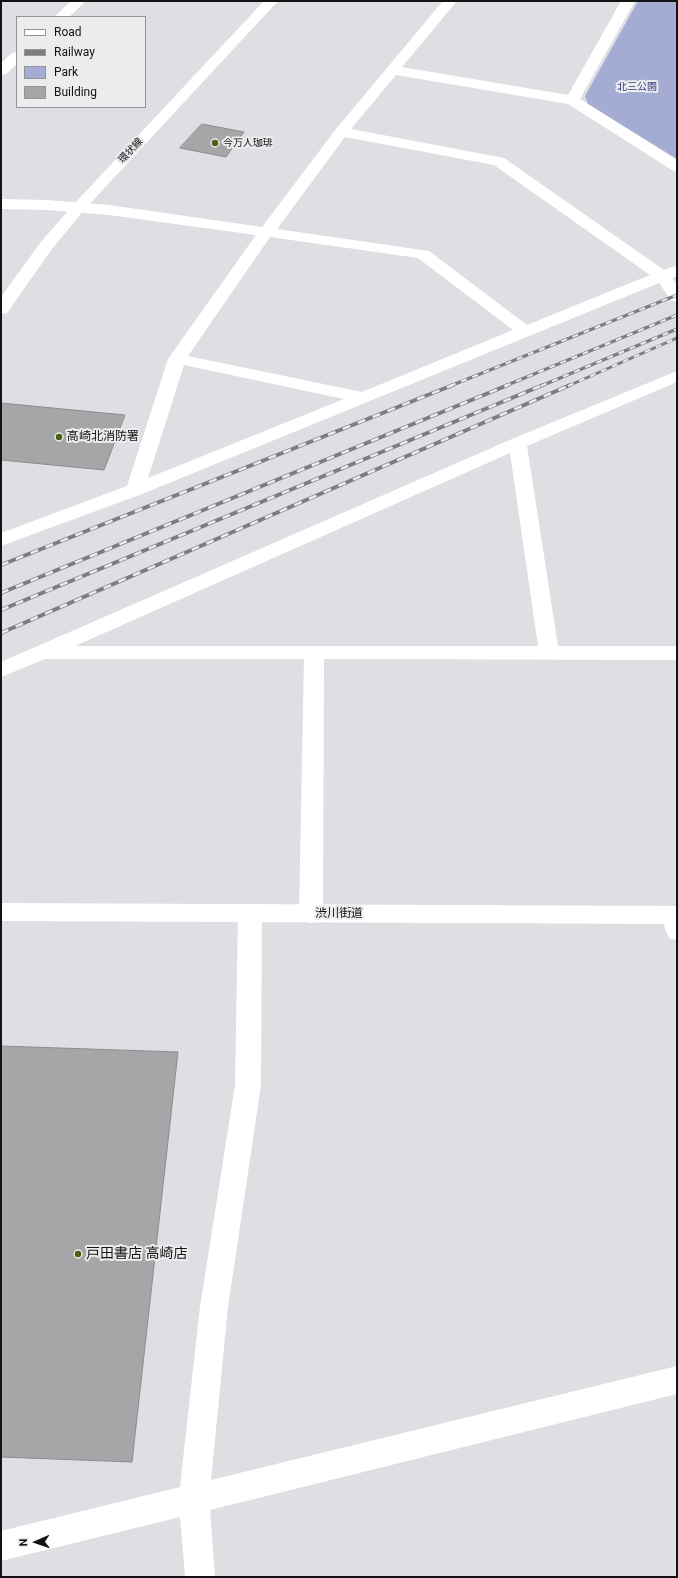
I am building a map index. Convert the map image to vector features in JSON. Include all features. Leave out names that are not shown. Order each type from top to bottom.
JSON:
[{"type":"street","points":[[62,16],[79,1]]},
{"type":"street","name":"環状線","points":[[1,309],[46,246],[79,207],[271,1]]},
{"type":"street","points":[[135,490],[177,358],[267,231],[341,132],[450,1]]},
{"type":"street","points":[[572,100],[628,1]]},
{"type":"street","points":[[1,71],[16,57]]},
{"type":"street","points":[[392,70],[572,100],[677,167]]},
{"type":"street","points":[[341,132],[499,161],[669,273],[677,297]]},
{"type":"street","points":[[1,204],[79,207],[267,231],[423,254],[525,331]]},
{"type":"street","points":[[1,540],[135,490],[669,273]]},
{"type":"street","points":[[177,358],[362,397]]},
{"type":"street","points":[[1,670],[518,443],[677,376]]},
{"type":"street","points":[[518,443],[549,653]]},
{"type":"street","points":[[311,914],[314,652]]},
{"type":"street","points":[[39,653],[677,653]]},
{"type":"street","name":"渋川街道","points":[[1,912],[311,914],[676,921]]},
{"type":"street","points":[[200,1577],[194,1498],[214,1307],[248,1085],[250,914]]},
{"type":"street","points":[[1,1546],[677,1380]]},
{"type":"green space","name":"北三公園","points":[[638,1],[677,1],[677,159],[588,104],[585,96]]},
{"type":"building","name":"今万人珈琲","points":[[202,124],[244,132],[226,157],[180,148]]},
{"type":"building","name":"高崎北消防署","points":[[1,403],[125,415],[104,470],[1,460]]},
{"type":"building","name":"戸田書店 高崎店","points":[[1,1046],[178,1052],[132,1462],[1,1457]]},
{"type":"railway","points":[[450,386],[677,295]]},
{"type":"railway","points":[[505,386],[677,315]]},
{"type":"railway","points":[[541,386],[677,329]]},
{"type":"railway","points":[[568,386],[677,338]]},
{"type":"railway","points":[[1,565],[453,385]]},
{"type":"railway","points":[[1,593],[508,385]]},
{"type":"railway","points":[[1,610],[543,385]]},
{"type":"railway","points":[[1,633],[570,385]]},
{"type":"place","name":"今万人珈琲","points":[[215,143]]},
{"type":"place","name":"高崎北消防署","points":[[59,437]]},
{"type":"place","name":"戸田書店 高崎店","points":[[78,1254]]}]
